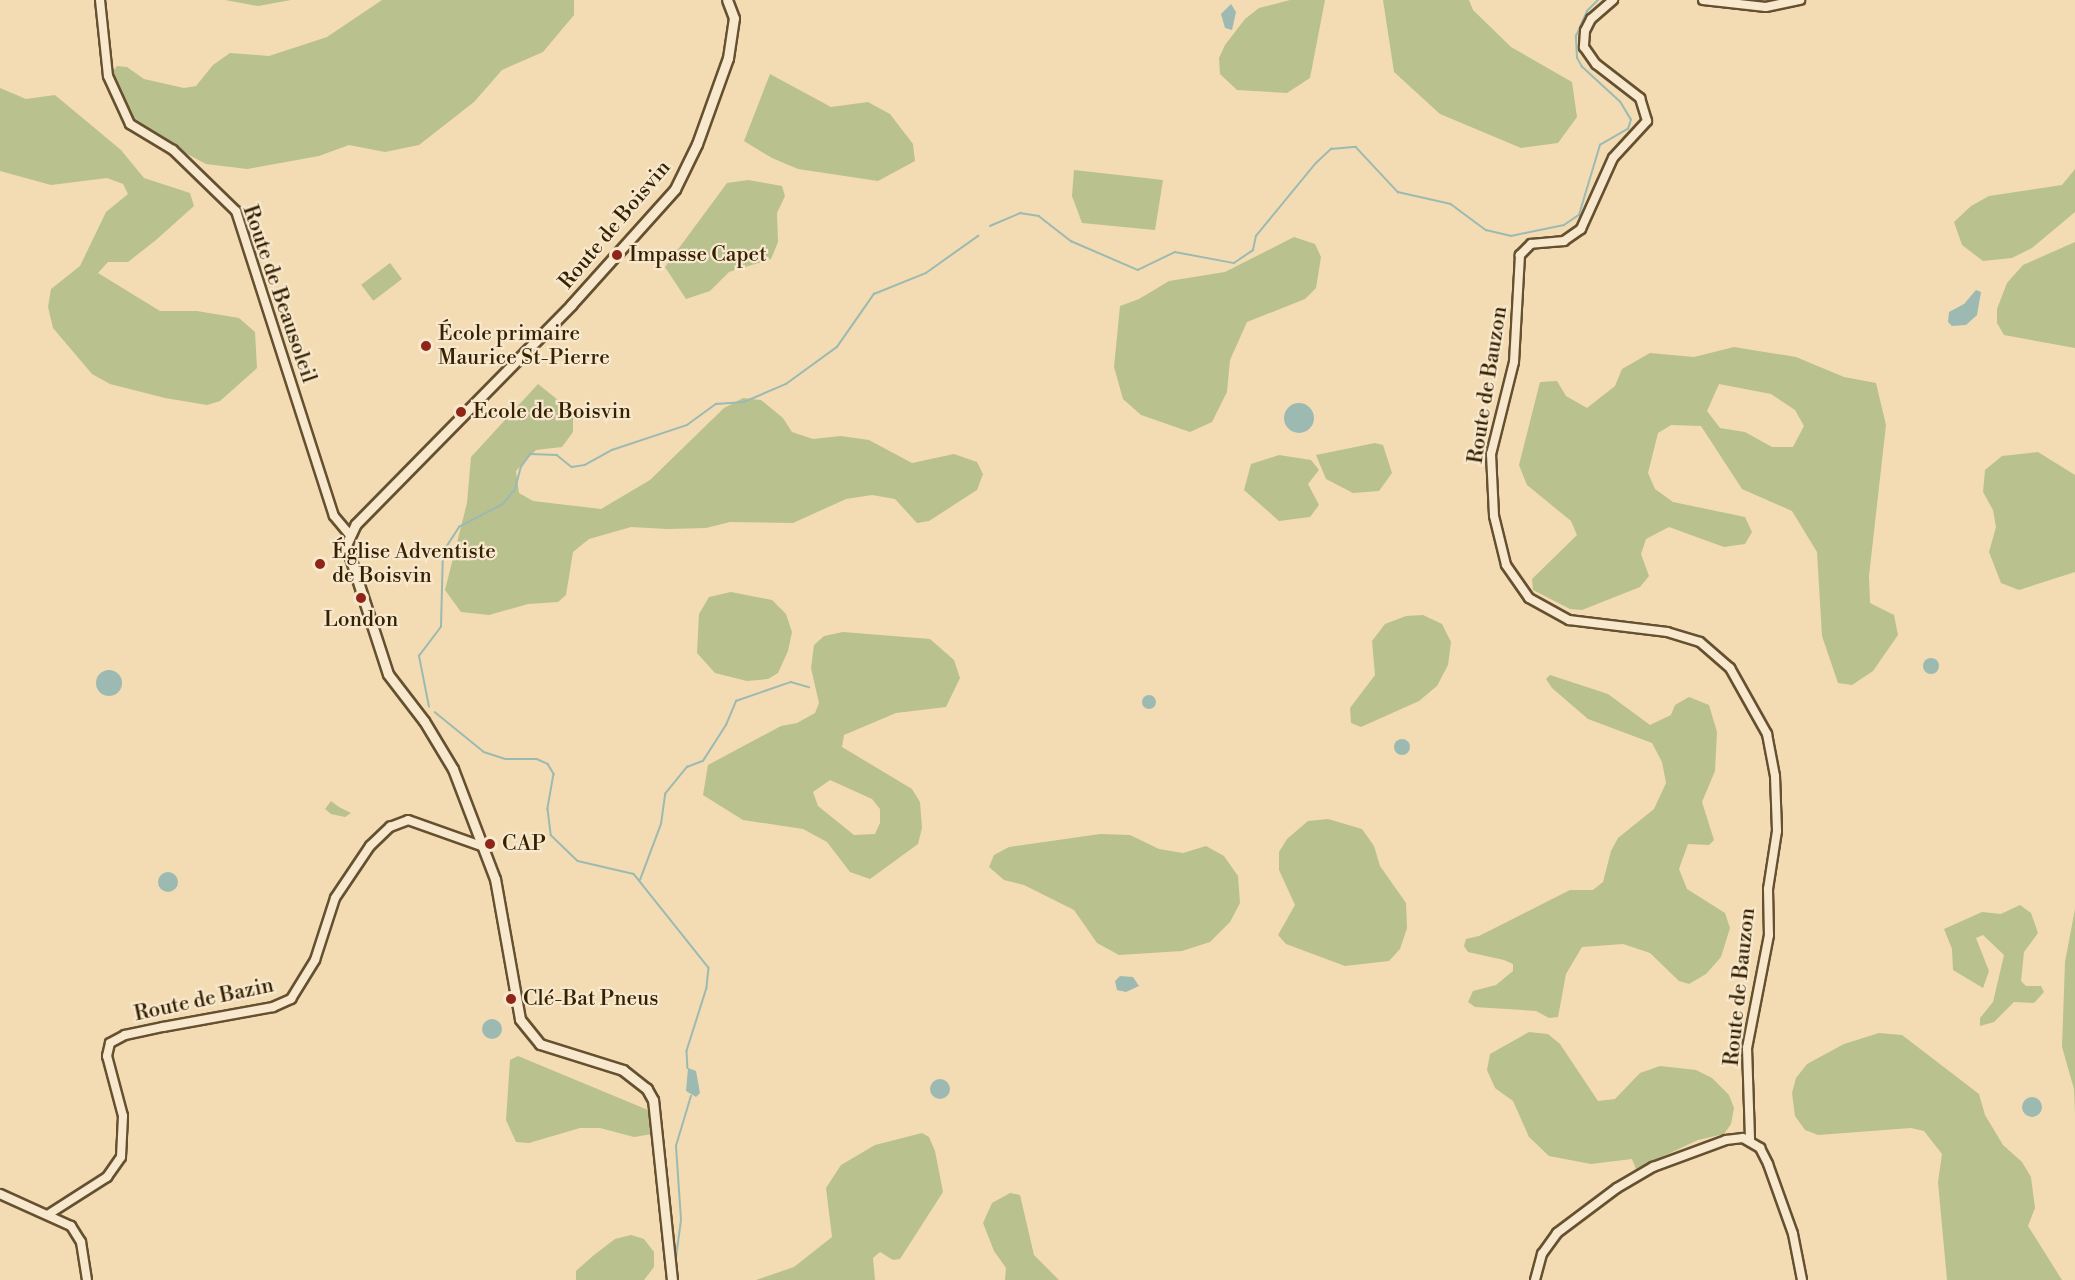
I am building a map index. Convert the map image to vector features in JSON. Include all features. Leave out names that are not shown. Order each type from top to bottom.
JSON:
[{"type":"main road","name":"Route de Boisvin","points":[[349,534],[571,305],[675,189],[697,144],[729,58],[734,18],[727,0]]},
{"type":"main road","points":[[349,534],[348,557],[388,674],[424,721],[453,769],[500,895],[516,999],[530,1036],[540,1044],[623,1070],[647,1089],[653,1100],[668,1269],[672,1280]]},
{"type":"street","name":"Route de Beausoleil","points":[[100,0],[108,76],[130,124],[186,161],[236,211],[334,516],[349,534]]},
{"type":"street","name":"Route de Bauzon","points":[[1613,0],[1591,19],[1585,31],[1584,47],[1596,64],[1640,98],[1647,121],[1613,158],[1589,218],[1577,234],[1564,241],[1531,244],[1520,255],[1514,362],[1491,454],[1494,516],[1506,565],[1529,598],[1569,620],[1667,632],[1700,642],[1730,668],[1767,734],[1775,776],[1778,831],[1768,889],[1769,935],[1747,1048],[1750,1140]]},
{"type":"street","points":[[1703,0],[1766,7],[1800,0]]},
{"type":"street","name":"Route de Bazin","points":[[49,1214],[107,1177],[121,1157],[123,1116],[107,1056],[110,1043],[125,1035],[273,1007],[291,999],[315,960],[335,898],[369,846],[390,827],[408,820],[482,846]]},
{"type":"street","points":[[1534,1280],[1542,1254],[1557,1233],[1617,1188],[1653,1167],[1726,1140],[1750,1140],[1768,1164],[1793,1234],[1802,1280]]},
{"type":"street","points":[[0,1194],[63,1221],[81,1242],[87,1280]]},
{"type":"street","points":[[61,1206],[63,1221]]},
{"type":"green space","points":[[225,0],[291,0],[258,6]]},
{"type":"green space","points":[[382,0],[574,0],[574,15],[543,52],[502,70],[474,102],[419,145],[385,152],[349,145],[319,156],[247,169],[206,164],[138,128],[112,73],[117,66],[127,67],[144,79],[184,88],[196,86],[213,65],[230,53],[269,56],[327,37]]},
{"type":"green space","points":[[1290,0],[1325,0],[1310,78],[1287,93],[1237,90],[1220,74],[1219,58],[1225,45],[1245,19],[1259,8]]},
{"type":"green space","points":[[1383,0],[1469,0],[1473,10],[1511,47],[1572,82],[1577,117],[1558,143],[1521,148],[1440,114],[1394,72]]},
{"type":"green space","points":[[770,74],[831,107],[868,102],[890,114],[913,144],[915,161],[878,181],[798,169],[772,158],[744,141]]},
{"type":"green space","points":[[0,88],[26,99],[55,95],[121,150],[144,178],[190,193],[194,206],[156,240],[128,262],[108,262],[98,273],[160,311],[197,311],[239,318],[255,332],[257,368],[220,401],[207,405],[165,398],[110,384],[92,374],[53,328],[48,307],[51,289],[80,266],[106,212],[128,194],[123,184],[107,178],[51,185],[0,171]]},
{"type":"green space","points":[[2075,169],[2075,212],[2032,248],[2012,258],[1983,261],[1962,245],[1954,222],[1971,206],[1989,196],[2062,185]]},
{"type":"green space","points":[[1074,170],[1163,180],[1155,230],[1082,223],[1072,196]]},
{"type":"green space","points":[[748,180],[782,186],[785,196],[777,213],[778,242],[771,259],[729,272],[710,291],[686,299],[665,267],[727,183]]},
{"type":"green space","points":[[1294,237],[1315,244],[1321,257],[1316,288],[1305,299],[1247,322],[1230,360],[1227,392],[1212,422],[1190,432],[1141,415],[1123,399],[1114,367],[1120,306],[1139,299],[1169,281],[1225,272]]},
{"type":"green space","points":[[2075,242],[2075,348],[2004,335],[1997,323],[1997,309],[2007,283],[2023,265]]},
{"type":"green space","points":[[390,263],[402,279],[373,301],[361,285]]},
{"type":"green space","points":[[1734,347],[1796,357],[1844,377],[1876,383],[1886,425],[1869,576],[1870,603],[1894,615],[1898,635],[1873,671],[1852,685],[1838,683],[1822,636],[1817,552],[1792,511],[1742,489],[1701,426],[1671,425],[1658,433],[1648,473],[1655,489],[1673,502],[1745,517],[1752,532],[1745,544],[1724,547],[1669,527],[1646,539],[1641,554],[1649,576],[1640,587],[1582,610],[1570,609],[1533,590],[1532,579],[1577,535],[1571,521],[1527,485],[1519,465],[1540,382],[1557,381],[1566,396],[1587,408],[1615,386],[1622,369],[1650,353],[1694,357]],"holes":[[[1719,384],[1771,394],[1795,410],[1804,426],[1793,447],[1772,447],[1745,432],[1720,428],[1707,411]]]},
{"type":"green space","points":[[538,384],[573,412],[573,432],[562,447],[536,450],[516,471],[519,493],[533,501],[601,509],[650,480],[724,408],[743,398],[761,400],[783,418],[792,432],[813,439],[841,436],[869,440],[912,463],[954,454],[977,462],[983,474],[977,490],[929,521],[917,523],[895,499],[872,495],[846,499],[793,523],[730,522],[706,528],[667,529],[631,527],[589,539],[573,552],[566,595],[558,602],[528,604],[489,615],[461,612],[445,590],[467,503],[471,457]]},
{"type":"green space","points":[[1375,443],[1383,445],[1392,473],[1379,491],[1353,493],[1326,479],[1316,455]]},
{"type":"green space","points":[[2038,452],[2075,475],[2075,572],[2019,590],[2001,583],[1989,552],[1996,527],[1993,510],[1983,492],[1985,470],[2002,456]]},
{"type":"green space","points":[[1279,455],[1311,460],[1319,470],[1308,484],[1319,505],[1310,517],[1279,521],[1244,490],[1251,464]]},
{"type":"green space","points":[[731,592],[772,600],[786,614],[792,632],[788,651],[778,673],[768,679],[747,681],[715,673],[697,653],[699,614],[709,597]]},
{"type":"green space","points":[[1423,615],[1442,624],[1451,642],[1448,665],[1437,686],[1419,701],[1361,727],[1351,723],[1350,708],[1375,675],[1372,641],[1385,624],[1406,616]]},
{"type":"green space","points":[[843,632],[930,639],[954,660],[960,678],[946,707],[896,713],[844,735],[842,747],[912,789],[920,802],[922,828],[918,844],[870,879],[850,872],[827,842],[803,829],[743,820],[703,795],[708,765],[781,726],[797,723],[815,713],[819,703],[811,668],[814,645],[824,636]],"holes":[[[830,780],[872,799],[880,809],[880,823],[875,834],[854,835],[818,806],[813,792]]]},
{"type":"green space","points":[[1550,675],[1608,694],[1650,725],[1671,715],[1675,705],[1689,697],[1709,705],[1717,732],[1715,771],[1702,802],[1714,840],[1709,845],[1688,844],[1679,869],[1687,889],[1725,913],[1730,928],[1721,957],[1706,974],[1689,984],[1679,981],[1650,953],[1623,944],[1582,947],[1566,974],[1558,1017],[1549,1018],[1536,1011],[1475,1007],[1468,1002],[1473,991],[1496,985],[1513,971],[1513,964],[1468,952],[1464,946],[1466,939],[1479,936],[1570,890],[1593,890],[1603,882],[1611,851],[1618,838],[1654,809],[1666,783],[1662,762],[1652,743],[1588,719],[1552,688],[1546,679]]},
{"type":"green space","points":[[331,801],[351,813],[345,817],[331,814],[325,809]]},
{"type":"green space","points":[[1328,819],[1362,829],[1374,846],[1380,866],[1406,903],[1407,928],[1400,949],[1389,961],[1345,966],[1286,944],[1278,935],[1295,905],[1279,870],[1279,852],[1287,839],[1308,821]]},
{"type":"green space","points":[[1100,834],[1130,835],[1159,849],[1183,853],[1206,846],[1224,856],[1238,876],[1240,903],[1230,922],[1210,942],[1182,951],[1119,955],[1097,943],[1074,910],[1024,885],[1004,880],[989,867],[994,855],[1009,847]]},
{"type":"green space","points":[[2020,905],[2031,913],[2038,933],[2024,952],[2021,981],[2026,986],[2041,986],[2044,992],[2034,1003],[2014,1002],[1994,1022],[1980,1026],[1980,1018],[1993,1002],[2004,955],[1983,935],[1976,938],[1989,971],[1983,988],[1953,970],[1952,949],[1944,929],[1982,912],[2001,914]]},
{"type":"green space","points":[[2075,909],[2075,1114],[2074,1089],[2062,1047],[2065,962]]},
{"type":"green space","points":[[1529,1032],[1548,1034],[1560,1044],[1598,1101],[1615,1099],[1640,1073],[1660,1066],[1696,1070],[1712,1078],[1729,1095],[1734,1108],[1731,1124],[1724,1134],[1698,1140],[1636,1169],[1632,1159],[1591,1164],[1549,1156],[1529,1137],[1513,1101],[1495,1088],[1487,1070],[1490,1054]]},
{"type":"green space","points":[[1879,1033],[1902,1035],[1979,1094],[1985,1115],[2003,1145],[2022,1162],[2031,1177],[2035,1208],[2028,1226],[2062,1280],[1947,1280],[1938,1182],[1942,1154],[1924,1131],[1911,1128],[1818,1135],[1805,1130],[1795,1116],[1792,1093],[1796,1078],[1807,1064],[1844,1044]]},
{"type":"green space","points":[[518,1056],[648,1110],[652,1134],[634,1137],[600,1128],[580,1128],[529,1143],[516,1142],[506,1120],[510,1060]]},
{"type":"green space","points":[[922,1133],[929,1137],[935,1151],[943,1192],[900,1259],[893,1260],[880,1252],[873,1258],[875,1280],[756,1280],[794,1267],[832,1237],[826,1188],[841,1165],[875,1145]]},
{"type":"green space","points":[[1010,1193],[1020,1195],[1034,1255],[1059,1280],[1005,1280],[1006,1268],[994,1251],[983,1223],[992,1203]]},
{"type":"green space","points":[[631,1235],[644,1239],[654,1252],[654,1267],[644,1280],[576,1280],[576,1271],[594,1255],[615,1239]]},
{"type":"water","points":[[1231,4],[1236,12],[1232,30],[1225,28],[1221,14]]},
{"type":"water","points":[[1976,290],[1981,292],[1977,315],[1966,325],[1952,326],[1948,322],[1949,312],[1964,304]]},
{"type":"water","points":[[1299,403],[1305,404],[1313,412],[1313,424],[1305,432],[1299,433],[1293,432],[1285,424],[1284,418],[1285,412],[1293,404]]},
{"type":"water","points":[[1931,658],[1939,666],[1931,674],[1923,666]]},
{"type":"water","points":[[109,670],[118,674],[122,683],[118,692],[109,696],[100,692],[96,683],[100,674]]},
{"type":"water","points":[[1146,695],[1152,695],[1156,702],[1152,709],[1146,709],[1142,705],[1142,699]]},
{"type":"water","points":[[1402,739],[1410,747],[1402,755],[1394,747]]},
{"type":"water","points":[[168,872],[175,875],[178,882],[175,889],[168,892],[161,889],[158,882],[161,875]]},
{"type":"water","points":[[1120,976],[1133,977],[1139,986],[1126,992],[1117,990],[1115,981]]},
{"type":"water","points":[[488,1019],[496,1019],[502,1025],[502,1033],[496,1039],[488,1039],[482,1033],[482,1025]]},
{"type":"water","points":[[688,1068],[696,1071],[700,1093],[696,1097],[686,1091]]},
{"type":"water","points":[[940,1079],[947,1082],[950,1089],[947,1096],[940,1099],[933,1096],[930,1089],[933,1082]]},
{"type":"water","points":[[2028,1097],[2036,1097],[2042,1103],[2042,1111],[2036,1117],[2028,1117],[2022,1111],[2022,1103]]},
{"type":"waterway","points":[[990,226],[1020,213],[1039,216],[1071,241],[1138,270],[1175,252],[1234,263],[1253,250],[1256,236],[1316,163],[1331,149],[1356,147],[1398,192],[1451,204],[1486,230],[1511,236],[1564,225],[1579,215],[1600,145],[1628,129],[1631,120],[1620,102],[1582,67],[1577,58],[1576,36],[1587,11],[1598,0]]},
{"type":"waterway","points":[[429,707],[419,656],[441,627],[443,552],[459,527],[503,504],[515,489],[521,467],[530,454],[557,455],[572,467],[585,465],[612,450],[687,425],[716,404],[744,402],[786,384],[837,347],[874,294],[926,273],[978,236]]},
{"type":"waterway","points":[[640,880],[661,824],[665,794],[687,767],[703,761],[726,725],[736,701],[791,682],[809,687]]},
{"type":"waterway","points":[[435,712],[484,752],[506,759],[537,759],[548,764],[554,774],[548,809],[551,835],[578,861],[634,874],[709,968],[707,988],[687,1051],[688,1068]]},
{"type":"waterway","points":[[675,1265],[681,1220],[676,1146],[691,1096]]},
{"type":"place","name":"Impasse Capet","points":[[617,255]]},
{"type":"place","name":"École primaire Maurice St-Pierre","points":[[426,346]]},
{"type":"place","name":"Ecole de Boisvin","points":[[461,412]]},
{"type":"place","name":"Église Adventiste de Boisvin","points":[[320,564]]},
{"type":"place","name":"London","points":[[361,598]]},
{"type":"place","name":"CAP","points":[[490,844]]},
{"type":"place","name":"Clé-Bat Pneus","points":[[511,999]]}]
